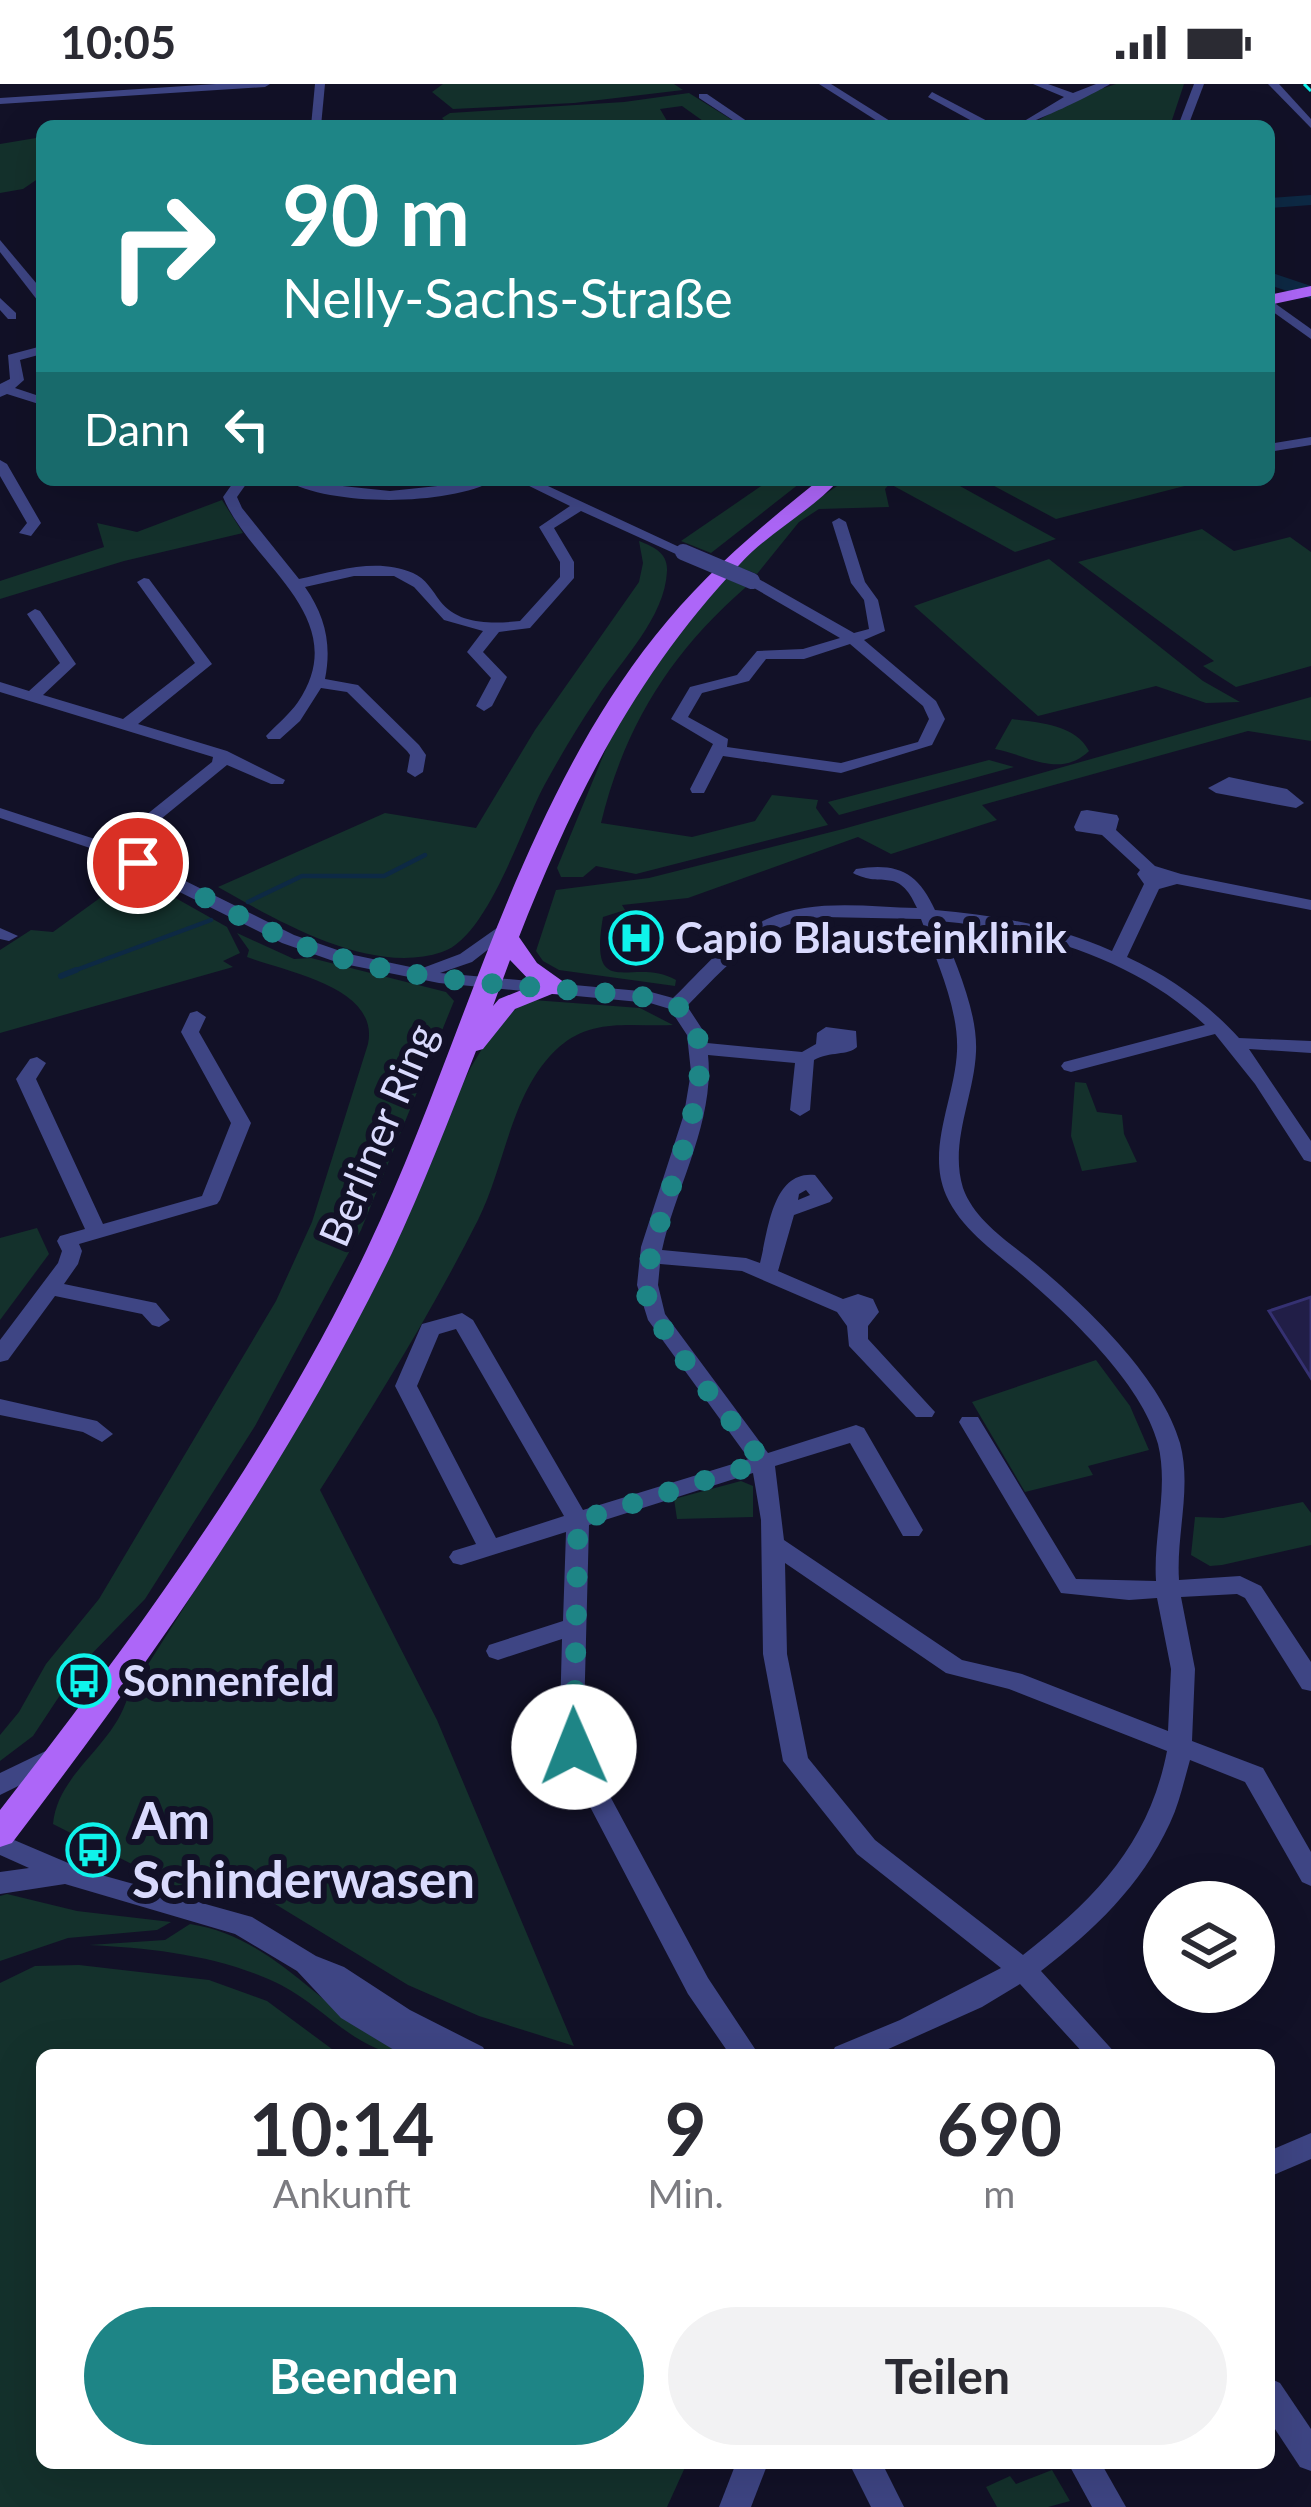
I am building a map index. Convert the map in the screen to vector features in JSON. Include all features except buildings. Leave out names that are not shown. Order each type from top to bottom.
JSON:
[{"type":"main road","points":[[1275,300],[1311,291]]},
{"type":"main road","name":"Berliner Ring","points":[[0,1834],[178,1592],[338,1334],[383,1245],[463,1055],[532,867],[586,758],[649,655],[730,560],[822,486]]},
{"type":"main road","points":[[508,928],[515,953],[554,989]]},
{"type":"main road","points":[[463,1055],[507,1004],[554,989]]},
{"type":"street","points":[[0,101],[265,84]]},
{"type":"street","points":[[317,120],[320,84]]},
{"type":"street","points":[[827,86],[851,84]]},
{"type":"street","points":[[1039,84],[1072,97]]},
{"type":"street","points":[[1032,120],[1106,84]]},
{"type":"street","points":[[1186,120],[1199,84]]},
{"type":"street","points":[[1273,84],[1311,125]]},
{"type":"street","points":[[827,86],[883,120]]},
{"type":"street","points":[[932,95],[978,120]]},
{"type":"street","points":[[703,96],[740,120]]},
{"type":"street","points":[[0,244],[36,290]]},
{"type":"street","points":[[0,302],[12,316]]},
{"type":"street","points":[[1275,306],[1311,335]]},
{"type":"street","points":[[2,390],[18,376],[13,358],[36,352]]},
{"type":"street","points":[[2,390],[36,398]]},
{"type":"street","points":[[1275,448],[1311,441]]},
{"type":"street","points":[[1275,450],[1311,455]]},
{"type":"street","points":[[0,464],[34,523],[26,533]]},
{"type":"street","points":[[238,486],[230,497],[237,515],[297,584],[321,632],[325,659],[319,683],[300,714],[274,736]]},
{"type":"street","points":[[317,486],[350,494],[403,496],[456,486]]},
{"type":"street","points":[[537,486],[752,581],[854,639],[936,712],[933,732],[924,745],[841,768],[720,751]]},
{"type":"street","points":[[297,584],[370,570],[405,575],[416,580],[446,615],[515,627],[532,621],[567,578],[567,562],[546,527],[580,506]]},
{"type":"street","points":[[698,789],[722,742],[679,719],[695,690],[743,678],[762,654],[804,654],[879,626],[872,600],[858,583],[838,522]]},
{"type":"street","points":[[127,724],[204,664],[144,582]]},
{"type":"street","points":[[32,697],[68,664],[35,614]]},
{"type":"street","points":[[484,706],[499,677],[475,652],[495,626]]},
{"type":"street","points":[[319,683],[341,683],[355,690],[413,748],[418,755],[416,772]]},
{"type":"street","points":[[0,687],[217,751],[222,758],[277,780]]},
{"type":"street","points":[[111,850],[222,758]]},
{"type":"street","points":[[0,813],[111,850],[288,939],[344,959],[415,974],[676,1005],[688,1019],[697,1048],[698,1091],[651,1256],[648,1304],[763,1462],[772,1543],[775,1654],[796,1761],[871,1852],[1024,1971],[1097,2049]]},
{"type":"street","points":[[1107,831],[1152,877],[1167,884],[1174,878],[1311,905]]},
{"type":"street","points":[[860,2049],[955,2010],[1024,1971],[1096,1913],[1145,1853],[1180,1747],[1184,1679],[1168,1589],[1174,1467],[1158,1417],[1093,1332],[978,1223],[955,1192],[951,1168],[967,1032],[920,892],[907,879],[888,872],[862,873]]},
{"type":"street","points":[[1117,958],[1152,877]]},
{"type":"street","points":[[676,1005],[754,934],[776,922],[813,913],[928,912],[987,919],[1117,958],[1156,977],[1226,1035],[1311,1156]]},
{"type":"street","points":[[415,974],[466,958],[508,928]]},
{"type":"street","points":[[0,1355],[68,1264],[72,1251],[67,1240],[200,1205],[216,1192],[241,1123],[190,1032],[197,1017]]},
{"type":"street","points":[[1071,1066],[1226,1035],[1311,1047]]},
{"type":"street","points":[[697,1048],[806,1058],[825,1046]]},
{"type":"street","points":[[800,1110],[806,1058]]},
{"type":"street","points":[[37,1063],[26,1079],[97,1232]]},
{"type":"street","points":[[769,1271],[788,1210]]},
{"type":"street","points":[[651,1256],[746,1264],[852,1314],[857,1341],[924,1412]]},
{"type":"street","points":[[50,1288],[149,1308],[159,1320]]},
{"type":"street","points":[[489,1547],[406,1386],[430,1329],[462,1320],[578,1521],[572,1734],[578,1759],[698,1986],[742,2049]]},
{"type":"street","points":[[0,1407],[88,1426],[102,1434]]},
{"type":"street","points":[[970,1422],[1069,1587],[1240,1585],[1253,1592],[1311,1682]]},
{"type":"street","points":[[461,1556],[856,1433],[910,1530]]},
{"type":"street","points":[[772,1543],[955,1666],[1013,1681],[1255,1775],[1311,1875]]},
{"type":"street","points":[[498,1651],[575,1626]]},
{"type":"street","points":[[0,1785],[67,1748]]},
{"type":"street","points":[[0,1844],[65,1874],[243,1925],[460,2049]]},
{"type":"street","points":[[0,1883],[65,1874]]},
{"type":"street","points":[[307,1964],[339,2001],[420,2049]]},
{"type":"street","points":[[1275,2161],[1311,2146]]},
{"type":"street","points":[[1275,2401],[1311,2456]]},
{"type":"street","points":[[735,2507],[750,2469]]},
{"type":"street","points":[[868,2469],[888,2507]]},
{"type":"street","points":[[1088,2469],[1110,2507]]},
{"type":"green space","points":[[443,84],[674,84],[683,90],[574,103],[453,109],[432,92]]},
{"type":"green space","points":[[1116,84],[1184,84],[1172,120],[1039,120],[1083,95]]},
{"type":"green space","points":[[689,93],[732,120],[702,120],[682,106],[660,109],[666,120],[442,118],[450,113]]},
{"type":"green space","points":[[36,138],[36,180],[23,189],[0,193],[0,144]]},
{"type":"green space","points":[[761,486],[796,486],[711,553],[681,541]]},
{"type":"green space","points":[[837,486],[888,486],[889,507],[819,509],[799,522],[757,574],[736,566],[786,521]]},
{"type":"green space","points":[[894,486],[960,486],[1056,539],[1015,552]]},
{"type":"green space","points":[[994,486],[1185,486],[1056,519]]},
{"type":"green space","points":[[222,500],[243,533],[124,561],[0,599],[0,581],[104,547],[97,523],[137,532]]},
{"type":"green space","points":[[1202,529],[1234,551],[1290,537],[1311,552],[1311,666],[1236,687],[1203,666],[1214,661],[1078,562]]},
{"type":"green space","points":[[639,541],[655,548],[665,560],[659,605],[570,741],[502,879],[459,942],[442,952],[414,957],[356,951],[297,929],[218,887],[385,813],[476,828],[535,730],[639,582],[643,563]]},
{"type":"green space","points":[[1049,559],[1203,681],[1240,702],[1206,703],[1156,686],[1038,716],[914,606]]},
{"type":"green space","points":[[725,578],[746,587],[695,638],[654,693],[623,755],[601,823],[692,837],[755,821],[772,795],[818,800],[816,808],[828,825],[636,874],[596,866],[583,877],[561,877],[557,868],[615,727],[667,644]]},
{"type":"green space","points":[[1311,697],[1311,741],[1248,731],[982,805],[997,820],[891,854],[858,837],[688,898],[622,905],[625,910],[603,917],[600,944],[608,969],[660,974],[676,980],[675,986],[559,970],[536,951],[556,890],[649,878],[843,829]]},
{"type":"green space","points":[[1012,719],[1066,730],[1089,751],[1055,764],[995,749]]},
{"type":"green space","points":[[989,760],[1014,767],[839,815],[828,802]]},
{"type":"green space","points":[[133,874],[227,927],[240,953],[223,961],[233,967],[0,1033],[0,950],[31,930],[53,932]]},
{"type":"green space","points":[[237,933],[294,959],[311,958],[446,992],[454,1001],[361,1230],[255,1426],[145,1599],[78,1668],[33,1736],[0,1761],[0,1735],[46,1664],[99,1599],[276,1301],[312,1222],[368,1044],[368,1025],[360,1008],[345,995],[306,976],[247,957],[249,950]]},
{"type":"green space","points":[[533,1000],[640,1008],[673,1025],[599,1027],[572,1038],[543,1064],[520,1106],[488,1198],[460,1255],[320,1490],[437,1720],[574,2046],[479,2016],[408,1985],[257,1893],[173,1885],[53,1824],[65,1789],[111,1731],[128,1696],[283,1451],[471,1067],[504,1019]]},
{"type":"green space","points":[[1075,1082],[1086,1083],[1097,1112],[1122,1115],[1124,1134],[1137,1162],[1082,1171],[1071,1136]]},
{"type":"green space","points":[[37,1228],[49,1254],[0,1320],[0,1238]]},
{"type":"green space","points":[[1096,1360],[1130,1406],[1149,1450],[1088,1466],[1093,1475],[1025,1492],[972,1402]]},
{"type":"green space","points":[[741,1481],[753,1486],[753,1517],[677,1519],[674,1499]]},
{"type":"green space","points":[[1303,1502],[1311,1513],[1311,1545],[1210,1566],[1191,1555],[1195,1517],[1223,1518]]},
{"type":"green space","points":[[0,1896],[77,1911],[171,1922],[157,1930],[68,1938],[0,1961]]},
{"type":"green space","points":[[190,1924],[223,1932],[278,1963],[354,2023],[398,2049],[380,2049],[358,2039],[281,1985],[236,1967],[163,1951],[89,1945],[165,1940]]},
{"type":"green space","points":[[79,1965],[209,1980],[267,2001],[332,2049],[36,2049],[36,2469],[684,2469],[667,2507],[0,2507],[0,1983],[35,1966]]},
{"type":"green space","points":[[1052,2470],[1070,2501],[1048,2507],[997,2507],[986,2487],[1010,2476],[1016,2484]]},
{"type":"waterway","points":[[1275,203],[1311,200]]},
{"type":"waterway","points":[[1275,280],[1311,293]]},
{"type":"waterway","points":[[248,902],[302,876],[384,876],[425,855]]},
{"type":"waterway","points":[[75,970],[211,920]]},
{"type":"waterway","points":[[61,976],[75,970]]},
{"type":"waterway","points":[[68,973],[75,970]]},
{"type":"railway","points":[[1304,84],[1311,91]]},
{"type":"place","name":"Capio Blausteinklinik","points":[[636,938]]},
{"type":"place","name":"Sonnenfeld","points":[[84,1681]]},
{"type":"place","name":"Am Schinderwasen","points":[[93,1850]]},
{"type":"route","points":[[138,863],[288,939],[344,959],[448,979],[660,999],[681,1007],[688,1019],[697,1048],[698,1091],[651,1256],[646,1295],[661,1323],[763,1462],[578,1521],[574,1747]]}]
